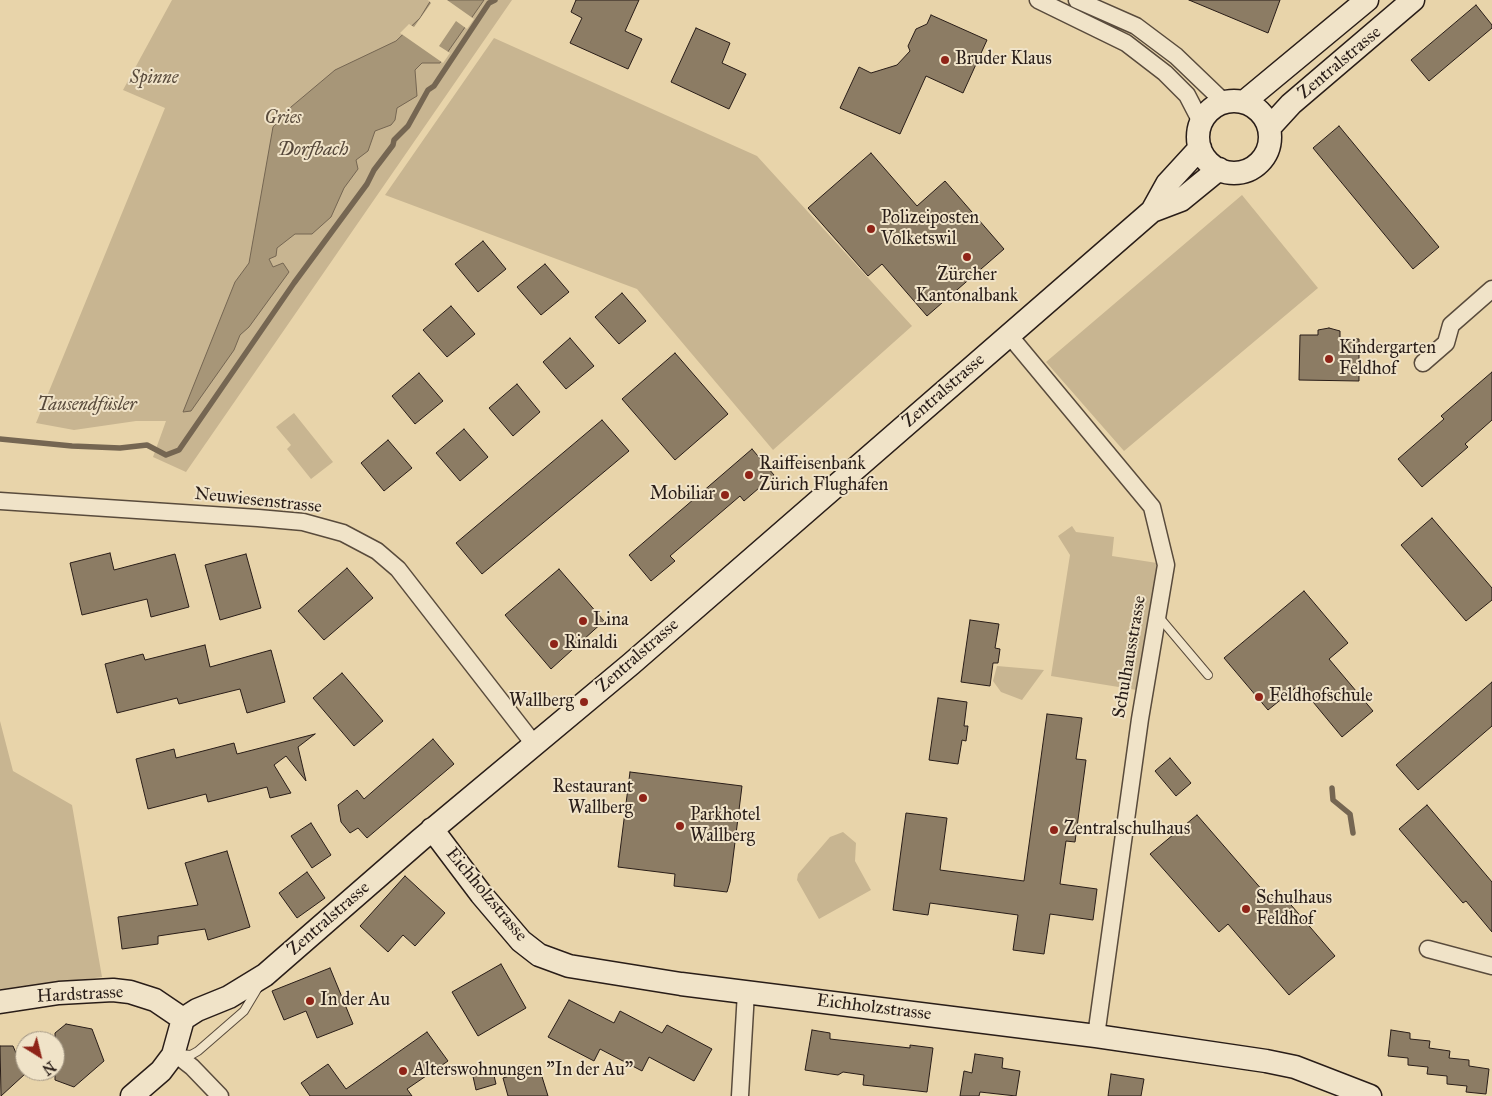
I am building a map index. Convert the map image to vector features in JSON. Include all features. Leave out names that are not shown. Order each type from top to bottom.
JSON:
[{"type":"street","points":[[1038,0],[1126,43],[1165,73],[1187,95],[1201,122]]},
{"type":"street","points":[[1077,0],[1136,26],[1234,102],[1260,112],[1269,128],[1268,148],[1257,165],[1245,171],[1232,172],[1219,169],[1204,157],[1198,135],[1201,122],[1211,110],[1234,102]]},
{"type":"street","name":"Zentralstrasse","points":[[1234,102],[1368,0]]},
{"type":"street","name":"Zentralstrasse","points":[[1269,128],[1291,104],[1413,0]]},
{"type":"street","name":"Zentralstrasse","points":[[183,1019],[197,1010],[229,997],[265,975],[432,829],[631,664],[1152,211],[1167,184],[1200,148]]},
{"type":"street","name":"Zentralstrasse","points":[[1152,211],[1181,200],[1219,169]]},
{"type":"street","points":[[1423,363],[1446,343],[1451,325],[1492,289]]},
{"type":"street","name":"Schulhausstrasse","points":[[1009,335],[1152,507],[1166,565],[1140,719],[1096,1036]]},
{"type":"street","name":"Neuwiesenstrasse","points":[[0,501],[303,522],[343,533],[377,551],[398,569],[534,744]]},
{"type":"street","name":"Eichholzstrasse","points":[[432,829],[521,941],[539,955],[585,969],[746,992],[1096,1036],[1294,1067],[1370,1096]]},
{"type":"street","points":[[1428,949],[1492,966]]},
{"type":"street","name":"Hardstrasse","points":[[0,1002],[59,993],[113,990],[130,992],[155,1000],[183,1019]]},
{"type":"street","points":[[740,1096],[746,992]]},
{"type":"street","points":[[132,1096],[160,1071],[174,1052],[183,1019]]},
{"type":"street","points":[[174,1052],[192,1067],[220,1096]]},
{"type":"lane","points":[[1158,616],[1208,675]]},
{"type":"lane","points":[[174,1052],[184,1056],[198,1051],[244,1011],[265,975]]},
{"type":"green space","name":"Gries","points":[[172,0],[512,0],[186,472],[153,457],[166,421],[136,421],[74,430],[36,423],[165,108],[123,90]]},
{"type":"green space","points":[[494,38],[757,156],[912,326],[773,450],[637,289],[385,195]]},
{"type":"green space","points":[[1242,195],[1318,288],[1124,451],[1046,362]]},
{"type":"green space","points":[[294,413],[333,462],[311,479],[287,449],[291,445],[276,427]]},
{"type":"green space","points":[[1072,526],[1076,532],[1114,537],[1112,556],[1157,563],[1137,690],[1051,676],[1070,555],[1058,536]]},
{"type":"green space","points":[[997,666],[1044,670],[1022,700],[1001,692],[993,681]]},
{"type":"green space","points":[[0,721],[13,771],[72,805],[102,977],[0,990]]},
{"type":"green space","points":[[843,832],[856,843],[855,861],[871,890],[819,919],[797,880],[798,874],[830,837]]},
{"type":"water","name":"Dorfbach","points":[[431,0],[484,0],[440,63],[422,63],[415,70],[417,96],[397,108],[395,120],[391,125],[375,131],[368,151],[356,160],[358,169],[344,188],[331,217],[312,234],[295,234],[277,248],[276,256],[269,259],[273,267],[283,263],[289,272],[249,327],[240,335],[234,350],[191,411],[183,412],[235,282],[249,263],[273,127],[291,107],[335,70],[396,41],[420,18]]},
{"type":"pier","points":[[428,0],[447,0],[474,19],[467,29],[456,21],[439,46],[450,53],[443,63],[400,33],[409,24],[414,27],[431,3]]},
{"type":"building","points":[[576,0],[639,0],[625,31],[642,39],[628,69],[570,43],[582,18],[571,12]]},
{"type":"building","points":[[1189,0],[1280,0],[1268,33]]},
{"type":"building","points":[[1476,5],[1492,25],[1492,28],[1429,81],[1411,60]]},
{"type":"building","points":[[931,15],[987,40],[963,93],[926,76],[900,134],[840,108],[859,67],[871,73],[897,65],[910,51],[908,46],[916,29],[927,24]]},
{"type":"building","points":[[696,28],[730,43],[722,63],[746,74],[729,109],[671,82]]},
{"type":"building","points":[[1339,126],[1439,247],[1413,269],[1313,148]]},
{"type":"building","points":[[871,153],[917,206],[945,181],[1004,249],[927,316],[882,264],[868,276],[808,208]]},
{"type":"building","points":[[483,241],[506,269],[478,292],[455,264]]},
{"type":"building","points":[[545,264],[569,292],[541,315],[517,287]]},
{"type":"building","points":[[622,293],[646,321],[619,344],[595,317]]},
{"type":"building","points":[[451,306],[475,334],[447,357],[423,330]]},
{"type":"building","name":"Kindergarten Feldhof","points":[[1329,328],[1340,331],[1340,338],[1359,339],[1359,381],[1299,380],[1300,335],[1318,335],[1318,330]]},
{"type":"building","points":[[570,338],[594,366],[566,389],[543,362]]},
{"type":"building","points":[[675,353],[728,414],[675,460],[622,399]]},
{"type":"building","points":[[1492,372],[1492,420],[1465,444],[1468,447],[1422,487],[1398,459],[1444,419],[1441,416]]},
{"type":"building","points":[[419,373],[443,401],[415,424],[392,396]]},
{"type":"building","points":[[517,384],[540,412],[513,436],[489,408]]},
{"type":"building","points":[[602,420],[629,451],[482,574],[456,543]]},
{"type":"building","points":[[464,429],[488,457],[460,481],[436,453]]},
{"type":"building","points":[[388,440],[412,468],[384,491],[361,463]]},
{"type":"building","points":[[752,449],[774,475],[744,501],[740,496],[670,556],[675,561],[651,581],[629,555]]},
{"type":"building","points":[[1432,518],[1492,588],[1492,600],[1466,621],[1401,545]]},
{"type":"building","points":[[110,553],[114,570],[175,554],[189,607],[151,617],[147,599],[82,615],[70,563]]},
{"type":"building","points":[[246,554],[261,608],[220,620],[205,565]]},
{"type":"building","points":[[347,568],[373,598],[324,640],[298,611]]},
{"type":"building","points":[[559,569],[604,621],[551,669],[505,615]]},
{"type":"building","points":[[1304,591],[1348,643],[1329,659],[1373,711],[1342,737],[1299,685],[1268,710],[1224,658]]},
{"type":"building","points":[[970,620],[999,624],[995,648],[1000,649],[998,663],[993,663],[990,686],[961,682]]},
{"type":"building","points":[[205,645],[210,667],[271,650],[285,702],[247,713],[240,689],[179,704],[177,698],[117,713],[105,664],[143,654],[145,660]]},
{"type":"building","points":[[342,673],[383,721],[354,746],[313,698]]},
{"type":"building","points":[[1492,682],[1492,726],[1418,790],[1396,765]]},
{"type":"building","points":[[938,698],[967,702],[964,726],[968,726],[966,741],[962,740],[958,764],[929,760]]},
{"type":"building","name":"Zentralschulhaus","points":[[1047,714],[1082,718],[1076,759],[1086,760],[1075,842],[1066,841],[1060,884],[1097,889],[1093,920],[1050,914],[1044,954],[1013,950],[1018,915],[930,903],[928,915],[893,910],[906,813],[947,818],[940,870],[1024,881]]},
{"type":"building","points":[[315,734],[298,747],[306,781],[286,756],[274,765],[291,793],[270,798],[267,787],[208,802],[206,794],[148,809],[136,759],[174,749],[176,758],[234,743],[237,754]]},
{"type":"building","points":[[433,739],[454,764],[367,838],[358,828],[350,833],[341,822],[338,805],[357,790],[364,799]]},
{"type":"building","points":[[1170,758],[1191,783],[1176,796],[1155,771]]},
{"type":"building","name":"Parkhotel Wallberg","points":[[630,772],[742,786],[730,882],[727,892],[674,886],[675,874],[618,867]]},
{"type":"building","points":[[1427,805],[1492,882],[1492,932],[1466,901],[1463,903],[1399,829]]},
{"type":"building","name":"Schulhaus Feldhof","points":[[1197,815],[1270,899],[1279,891],[1335,956],[1289,995],[1228,924],[1219,932],[1150,854]]},
{"type":"building","points":[[311,823],[331,855],[312,868],[291,836]]},
{"type":"building","points":[[227,851],[250,927],[208,940],[205,929],[158,936],[158,944],[122,949],[118,917],[198,905],[185,863]]},
{"type":"building","points":[[307,872],[325,898],[297,918],[279,893]]},
{"type":"building","points":[[405,876],[445,913],[415,946],[403,935],[388,952],[360,926]]},
{"type":"building","points":[[501,964],[526,1008],[478,1036],[452,992]]},
{"type":"building","name":"In der Au","points":[[330,968],[353,1024],[317,1038],[306,1011],[284,1020],[272,991]]},
{"type":"building","points":[[569,1000],[614,1023],[620,1011],[662,1033],[667,1025],[712,1049],[694,1081],[649,1057],[642,1071],[600,1049],[594,1061],[548,1037]]},
{"type":"building","points":[[66,1024],[92,1029],[104,1061],[74,1087],[58,1081],[65,1081],[65,1031],[57,1031]]},
{"type":"building","points":[[812,1030],[830,1033],[830,1039],[910,1048],[910,1045],[933,1048],[927,1092],[863,1085],[864,1075],[843,1072],[838,1075],[805,1070]]},
{"type":"building","points":[[1391,1030],[1410,1033],[1410,1039],[1430,1041],[1429,1048],[1450,1051],[1449,1058],[1469,1060],[1469,1066],[1489,1069],[1486,1094],[1466,1092],[1467,1086],[1447,1084],[1447,1076],[1427,1074],[1428,1067],[1408,1065],[1408,1058],[1388,1056]]},
{"type":"building","name":"Alterswohnungen \"In der Au\"","points":[[427,1032],[448,1061],[407,1089],[412,1096],[310,1096],[301,1083],[328,1064],[346,1089]]},
{"type":"building","points":[[0,1046],[13,1046],[15,1051],[15,1081],[17,1081],[1,1096]]},
{"type":"building","points":[[975,1054],[1003,1058],[1002,1068],[1020,1071],[1016,1096],[980,1092],[979,1096],[960,1096],[964,1071],[972,1073]]},
{"type":"building","points":[[492,1067],[496,1084],[476,1090],[472,1072]]},
{"type":"building","points":[[539,1067],[548,1096],[508,1096],[503,1078]]},
{"type":"building","points":[[1111,1074],[1144,1079],[1141,1096],[1108,1096]]},
{"type":"waterway","name":"Dorfbach","points":[[0,439],[72,446],[120,448],[147,445],[166,455],[179,450],[294,283],[367,184],[374,170],[393,145],[394,140],[408,126],[428,90],[434,86],[489,3],[495,0]]},
{"type":"waterway","points":[[1332,788],[1333,800],[1350,814],[1353,833]]},
{"type":"place","name":"Bruder Klaus","points":[[945,60]]},
{"type":"place","name":"Polizeiposten Volketswil","points":[[871,229]]},
{"type":"place","name":"Zürcher Kantonalbank","points":[[967,257]]},
{"type":"place","name":"Kindergarten Feldhof","points":[[1329,359]]},
{"type":"place","name":"Raiffeisenbank Zürich Flughafen","points":[[749,475]]},
{"type":"place","name":"Mobiliar","points":[[725,495]]},
{"type":"place","name":"Lina","points":[[583,621]]},
{"type":"place","name":"Rinaldi","points":[[554,644]]},
{"type":"place","name":"Feldhofschule","points":[[1259,697]]},
{"type":"place","name":"Wallberg","points":[[584,702]]},
{"type":"place","name":"Restaurant Wallberg","points":[[643,798]]},
{"type":"place","name":"Parkhotel Wallberg","points":[[680,826]]},
{"type":"place","name":"Zentralschulhaus","points":[[1054,830]]},
{"type":"place","name":"Schulhaus Feldhof","points":[[1246,909]]},
{"type":"place","name":"In der Au","points":[[310,1001]]},
{"type":"place","name":"Alterswohnungen \"In der Au\"","points":[[403,1071]]},
{"type":"park label","name":"Spinne","points":[[154,79]]},
{"type":"park label","name":"Tausendfüsler","points":[[87,406]]}]
